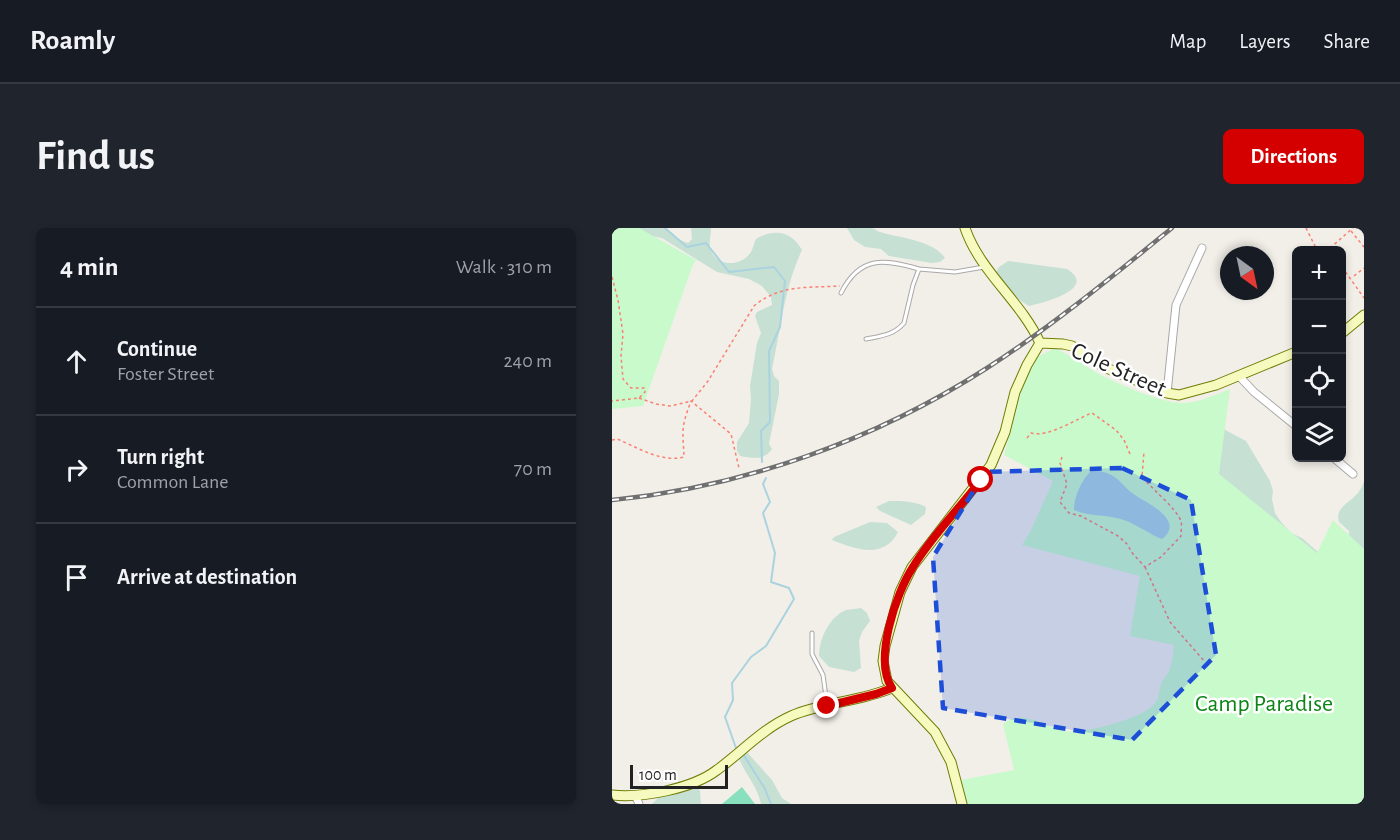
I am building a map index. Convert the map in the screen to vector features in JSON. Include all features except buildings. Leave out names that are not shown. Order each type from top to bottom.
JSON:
[{"type":"street","points":[[962,804],[953,770],[942,743],[926,721],[892,688],[887,681],[883,661],[900,592],[912,567],[991,465],[1005,432],[1015,392],[1027,365],[1041,343],[986,267],[970,243],[964,228]]},
{"type":"street","points":[[1167,393],[1176,305],[1202,248]]},
{"type":"street","points":[[1346,329],[1364,315]]},
{"type":"street","name":"Cole Street","points":[[1041,343],[1072,346],[1104,367],[1167,393],[1184,395],[1239,376],[1292,354]]},
{"type":"street","points":[[1239,376],[1254,392],[1292,423]]},
{"type":"street","points":[[1339,462],[1353,474]]},
{"type":"street","points":[[612,795],[637,799],[698,780],[718,770],[762,733],[791,716],[892,688]]},
{"type":"lane","points":[[841,293],[851,277],[867,265],[881,261],[889,261],[919,270],[954,272],[986,267]]},
{"type":"lane","points":[[866,339],[887,335],[904,323],[912,285],[919,270]]},
{"type":"lane","points":[[812,633],[811,648],[814,660],[823,675],[827,706]]},
{"type":"path","points":[[1306,228],[1315,246]]},
{"type":"path","points":[[1332,246],[1353,228]]},
{"type":"path","points":[[1350,231],[1364,247]]},
{"type":"path","points":[[1354,276],[1364,268]]},
{"type":"path","points":[[1346,274],[1364,298]]},
{"type":"path","points":[[612,277],[623,334],[621,356],[623,379],[632,388],[645,388],[645,392],[639,398]]},
{"type":"path","points":[[612,440],[616,439],[653,455],[675,459],[684,457],[682,434],[691,401],[708,381],[754,306],[763,298],[779,291],[802,287],[844,286]]},
{"type":"path","points":[[612,401],[639,398],[670,406],[691,401]]},
{"type":"path","points":[[691,401],[731,434],[739,468]]},
{"type":"path","points":[[1027,438],[1030,433],[1037,435],[1067,426],[1092,413],[1116,430],[1124,440],[1130,454]]},
{"type":"path","points":[[1144,451],[1142,477],[1153,491],[1169,504],[1181,522],[1181,536],[1161,558],[1145,567]]},
{"type":"path","points":[[1062,457],[1060,463],[1067,484],[1060,502],[1069,513],[1081,516],[1118,536],[1127,544],[1145,567],[1170,622],[1205,662]]},
{"type":"highlighted area","points":[[1122,468],[1191,500],[1216,655],[1132,740],[943,708],[933,557],[985,472]]},
{"type":"green space","points":[[612,228],[665,228],[680,240],[688,243],[692,239],[691,228],[711,228],[712,254],[722,262],[728,263],[735,263],[747,257],[756,239],[769,233],[788,235],[798,244],[802,250],[787,294],[772,369],[779,381],[779,394],[769,444],[772,449],[769,453],[758,458],[740,456],[737,451],[737,442],[749,423],[750,386],[757,343],[761,333],[755,316],[757,312],[772,305],[771,297],[762,286],[749,279],[717,272],[662,238]]},
{"type":"green space","points":[[612,228],[639,228],[696,260],[643,406],[612,409]]},
{"type":"green space","points":[[847,228],[873,228],[880,232],[915,240],[932,247],[945,258],[940,262],[932,263],[889,256],[881,249],[865,247],[854,240]]},
{"type":"green space","points":[[1008,261],[1067,269],[1075,276],[1076,283],[1065,294],[1029,306],[1010,292],[998,277],[996,272],[999,267]]},
{"type":"green space","name":"Camp Paradise","points":[[1055,348],[1117,383],[1172,402],[1194,402],[1230,389],[1219,474],[1317,553],[1333,520],[1364,549],[1364,804],[965,804],[961,780],[1014,770],[1003,724],[1011,720],[1026,718],[1056,729],[1073,731],[1099,728],[1127,719],[1156,702],[1161,684],[1172,662],[1174,645],[1130,636],[1140,576],[1022,545],[1053,481],[1004,455],[1024,382],[1035,358]]},
{"type":"green space","points":[[1214,424],[1246,441],[1270,481],[1275,513],[1291,533],[1302,538],[1319,553],[1349,539],[1349,531],[1339,522],[1339,512],[1357,494],[1364,481],[1364,640],[1148,469]]},
{"type":"green space","points":[[889,501],[922,505],[926,507],[925,514],[911,525],[876,507]]},
{"type":"green space","points":[[870,522],[887,523],[898,532],[892,541],[877,549],[859,549],[832,540],[834,537]]},
{"type":"green space","points":[[861,608],[867,613],[870,621],[859,641],[861,668],[854,672],[829,667],[819,656],[826,629],[840,613]]},
{"type":"green space","points":[[745,750],[772,780],[782,798],[791,804],[761,804],[757,791],[738,756]]},
{"type":"green space","points":[[696,784],[700,791],[701,804],[652,804],[660,796]]},
{"type":"green space","points":[[742,787],[755,804],[722,804]]},
{"type":"water","points":[[1092,470],[1114,476],[1131,492],[1158,510],[1168,521],[1170,527],[1168,533],[1162,539],[1124,520],[1074,510],[1079,488]]},
{"type":"waterway","points":[[665,228],[687,247],[706,243],[729,272],[774,267],[785,281],[780,327],[769,351],[770,422],[761,431],[762,462]]},
{"type":"waterway","points":[[739,751],[725,717],[733,700],[732,683],[751,657],[766,646],[794,599],[789,588],[771,582],[775,553],[763,513],[770,502],[763,484],[766,478]]},
{"type":"waterway","points":[[743,754],[765,789],[771,804]]},
{"type":"railway","points":[[612,500],[661,494],[759,472],[854,438],[900,417],[944,394],[1035,336],[1172,228]]},
{"type":"route","points":[[827,706],[892,688],[887,681],[883,661],[888,632],[900,592],[912,567],[981,480]]}]
